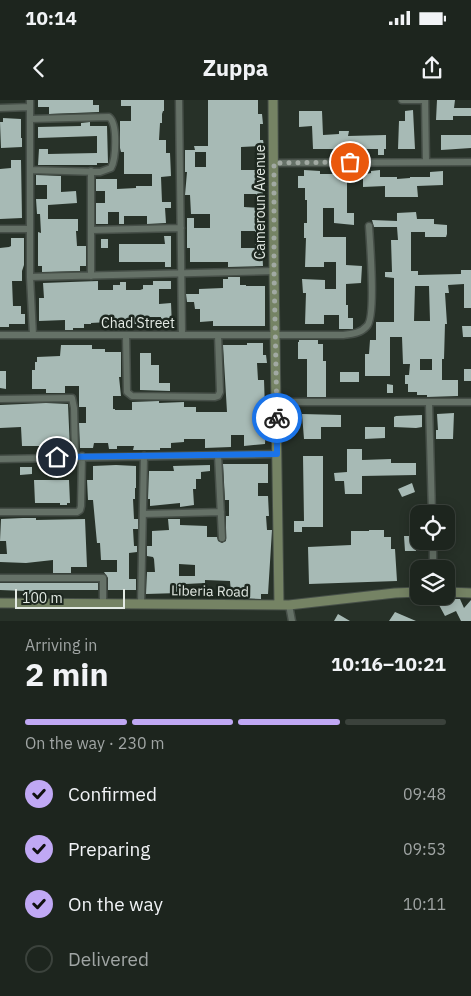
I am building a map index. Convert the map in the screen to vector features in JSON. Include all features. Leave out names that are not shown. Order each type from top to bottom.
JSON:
[{"type":"street","points":[[179,100],[182,335]]},
{"type":"street","name":"Cameroun Avenue","points":[[273,100],[277,454],[284,605]]},
{"type":"street","points":[[402,100],[425,100],[426,161]]},
{"type":"street","points":[[0,108],[30,104],[30,277],[33,335]]},
{"type":"street","points":[[30,119],[109,117],[113,120],[115,126],[114,162],[111,168],[100,172],[30,170]]},
{"type":"street","points":[[274,163],[471,162]]},
{"type":"street","points":[[90,171],[91,276]]},
{"type":"street","name":"Chad Street","points":[[0,336],[342,335],[360,332],[368,325],[372,311],[369,226]]},
{"type":"street","points":[[91,230],[180,228]]},
{"type":"street","points":[[0,230],[30,230]]},
{"type":"street","points":[[30,277],[274,271]]},
{"type":"street","points":[[126,336],[127,392],[129,395],[214,397],[218,396],[220,392],[218,335]]},
{"type":"street","points":[[0,399],[72,398],[79,456],[81,506],[77,512],[0,512]]},
{"type":"street","points":[[277,402],[429,404],[471,402]]},
{"type":"street","points":[[429,404],[432,505]]},
{"type":"street","points":[[0,458],[277,454]]},
{"type":"street","points":[[218,455],[222,538]]},
{"type":"street","points":[[142,604],[144,456]]},
{"type":"street","points":[[143,514],[221,512]]},
{"type":"street","points":[[0,578],[103,578],[103,604]]},
{"type":"street","name":"Liberia Road","points":[[0,603],[284,605],[410,592]]},
{"type":"street","points":[[455,592],[471,593]]},
{"type":"street","points":[[284,605],[292,621]]},
{"type":"building","points":[[38,100],[93,100],[93,105],[99,105],[99,112],[49,114],[49,107],[38,107]]},
{"type":"building","points":[[121,100],[164,100],[159,140],[166,140],[166,153],[170,153],[171,176],[161,177],[162,202],[171,202],[171,208],[165,208],[166,223],[147,224],[147,216],[124,216],[124,224],[119,224],[119,212],[108,212],[108,224],[96,224],[96,203],[105,203],[105,191],[96,191],[96,179],[117,179],[117,189],[152,186],[152,174],[124,174],[124,152],[121,152],[120,148],[120,121],[131,121],[131,106],[121,106]]},
{"type":"building","points":[[208,100],[258,100],[258,114],[262,114],[263,124],[260,124],[260,140],[263,140],[264,146],[241,147],[241,170],[264,170],[263,196],[244,194],[244,207],[263,208],[266,247],[262,247],[263,266],[228,267],[228,262],[190,262],[190,248],[187,248],[187,218],[194,218],[194,228],[210,228],[210,214],[191,214],[190,195],[185,195],[187,172],[185,172],[185,150],[195,150],[194,146],[208,146]],"holes":[[[195,152],[206,152],[206,167],[195,167]],[[241,231],[255,231],[255,248],[241,248]]]},
{"type":"building","points":[[437,100],[455,100],[454,108],[471,108],[471,116],[453,116],[453,120],[436,120]]},
{"type":"building","points":[[413,110],[415,149],[398,149],[399,121],[405,121],[405,111]]},
{"type":"building","points":[[299,111],[322,111],[323,135],[339,134],[339,131],[349,131],[348,136],[386,135],[384,155],[378,155],[378,149],[313,149],[312,126],[299,127]]},
{"type":"building","points":[[3,118],[21,119],[22,147],[1,148],[0,122],[3,122]]},
{"type":"building","points":[[90,122],[90,126],[107,126],[108,163],[97,163],[97,165],[38,165],[39,149],[48,149],[48,154],[97,153],[97,136],[38,138],[38,127],[81,126],[81,123]]},
{"type":"building","points":[[441,135],[471,135],[471,148],[441,150]]},
{"type":"building","points":[[259,152],[265,152],[265,167],[259,167]]},
{"type":"building","points":[[11,160],[21,160],[22,218],[0,219],[0,169],[11,168]]},
{"type":"building","points":[[304,170],[320,171],[320,174],[335,174],[334,171],[356,171],[356,178],[347,178],[347,213],[354,213],[354,225],[334,223],[334,208],[323,208],[323,237],[346,237],[346,265],[362,266],[361,283],[346,284],[348,318],[353,318],[353,329],[339,329],[339,315],[324,315],[324,324],[305,324],[306,293],[303,293],[302,279],[325,280],[325,289],[336,289],[336,262],[324,262],[324,267],[305,267],[306,238],[304,238],[304,223],[307,223],[307,200],[305,200],[305,188],[298,188],[298,176],[304,176]]},
{"type":"building","points":[[380,170],[380,177],[397,177],[397,179],[430,177],[430,172],[443,171],[443,185],[417,186],[418,197],[385,197],[385,186],[363,187],[363,175],[371,173],[371,171]]},
{"type":"building","points":[[36,175],[61,176],[61,192],[76,191],[77,203],[48,205],[48,219],[78,219],[78,231],[76,231],[77,246],[86,246],[86,266],[80,266],[80,271],[42,272],[42,266],[38,266],[38,232],[41,233],[40,214],[37,214],[36,199],[47,199],[47,185],[36,185]]},
{"type":"building","points":[[416,212],[417,219],[434,219],[434,224],[447,225],[446,237],[425,237],[425,232],[411,232],[411,271],[418,271],[418,275],[461,274],[461,270],[471,270],[471,308],[464,308],[464,284],[448,285],[449,293],[445,293],[447,324],[445,324],[442,380],[458,380],[458,396],[427,397],[427,395],[417,395],[417,392],[408,392],[408,384],[405,384],[405,375],[409,375],[410,364],[403,364],[402,337],[390,337],[390,376],[365,376],[365,354],[369,354],[370,340],[376,340],[376,322],[394,322],[394,278],[385,277],[385,272],[392,272],[391,240],[398,240],[397,227],[374,227],[372,220],[397,221],[397,213]],"holes":[[[415,286],[429,286],[430,321],[414,321]],[[420,359],[432,359],[432,370],[420,370]]]},
{"type":"building","points":[[164,236],[171,236],[171,267],[165,267],[165,262],[119,262],[119,244],[165,244]]},
{"type":"building","points":[[11,238],[24,238],[22,281],[12,281],[13,306],[21,306],[21,314],[25,314],[25,324],[9,324],[9,327],[0,327],[0,248],[11,246]]},
{"type":"building","points":[[101,239],[108,239],[108,248],[101,248]]},
{"type":"building","points":[[228,277],[240,277],[240,285],[265,286],[265,326],[213,326],[213,321],[200,322],[200,309],[195,309],[194,302],[187,302],[186,294],[199,294],[199,289],[223,288],[223,279],[228,279]]},
{"type":"building","points":[[98,281],[98,290],[113,290],[113,285],[120,285],[120,282],[126,282],[126,290],[140,290],[143,289],[143,285],[153,285],[153,281],[171,281],[171,289],[159,289],[159,304],[171,303],[172,327],[161,327],[161,317],[146,317],[146,324],[126,324],[126,321],[91,323],[84,324],[84,328],[73,328],[73,330],[65,330],[65,320],[39,321],[39,298],[44,298],[43,283]]},
{"type":"building","points":[[462,326],[471,326],[471,337],[463,337]]},
{"type":"building","points":[[299,340],[318,340],[318,344],[323,344],[323,361],[326,361],[326,397],[307,397],[307,359],[298,359]]},
{"type":"building","points":[[247,343],[263,343],[263,355],[266,355],[267,363],[257,363],[258,380],[264,380],[265,409],[262,409],[262,416],[258,416],[259,427],[266,427],[265,444],[244,446],[244,435],[231,435],[231,447],[205,448],[205,439],[184,439],[184,442],[171,443],[171,448],[160,448],[160,450],[133,450],[134,446],[117,446],[117,449],[109,449],[108,443],[94,443],[93,448],[80,448],[79,423],[86,423],[86,407],[79,407],[79,386],[65,386],[65,393],[46,393],[46,389],[32,389],[32,370],[35,370],[37,357],[60,356],[61,345],[92,345],[92,349],[105,349],[105,352],[121,352],[121,377],[119,377],[121,396],[113,396],[113,409],[115,410],[132,410],[132,402],[159,401],[159,403],[184,402],[184,407],[196,407],[196,412],[227,412],[223,345],[247,345]]},
{"type":"building","points":[[140,353],[151,353],[151,365],[159,365],[159,383],[170,383],[170,391],[140,390]]},
{"type":"building","points":[[464,369],[471,369],[471,381],[464,381]]},
{"type":"building","points":[[0,371],[6,371],[6,389],[0,388]]},
{"type":"building","points":[[340,372],[359,372],[359,382],[340,382]]},
{"type":"building","points":[[387,384],[393,385],[393,393],[387,393]]},
{"type":"building","points":[[68,404],[70,450],[48,450],[48,446],[22,446],[21,427],[0,428],[0,405]]},
{"type":"building","points":[[454,413],[453,439],[436,439],[436,430],[438,430],[437,414]]},
{"type":"building","points":[[302,414],[341,415],[341,427],[321,427],[321,439],[304,439]]},
{"type":"building","points":[[422,415],[422,427],[394,427],[394,417],[396,416]]},
{"type":"building","points":[[365,427],[385,427],[385,438],[365,439]]},
{"type":"building","points":[[347,449],[362,449],[362,460],[391,459],[391,463],[416,463],[416,475],[362,476],[362,494],[345,494],[344,481],[335,481],[334,473],[347,472]]},
{"type":"building","points":[[303,456],[323,456],[323,527],[302,527],[302,532],[294,532],[294,521],[304,521]]},
{"type":"building","points":[[223,464],[268,464],[268,483],[258,483],[258,496],[268,496],[269,516],[266,516],[267,530],[272,530],[268,594],[261,594],[261,599],[240,598],[239,593],[231,593],[230,581],[205,580],[205,583],[186,584],[186,590],[179,590],[179,593],[146,594],[147,572],[155,572],[153,557],[147,556],[147,546],[152,546],[152,531],[169,530],[168,519],[180,519],[180,525],[207,526],[207,537],[217,537],[218,541],[222,543],[226,541],[226,516],[229,516],[229,500],[225,500]],"holes":[[[179,564],[195,565],[195,576],[179,576]]]},
{"type":"building","points":[[210,465],[210,471],[201,472],[201,479],[196,479],[196,489],[193,489],[194,505],[180,507],[180,503],[150,506],[150,499],[148,499],[149,471],[174,471],[173,466]]},
{"type":"building","points":[[93,466],[136,466],[135,499],[133,499],[134,519],[138,519],[138,529],[133,529],[134,546],[137,546],[137,552],[129,553],[129,579],[136,579],[136,590],[108,590],[108,578],[104,572],[117,572],[117,560],[101,560],[100,543],[97,543],[93,500],[88,500],[87,480],[93,480]]},
{"type":"building","points":[[20,467],[32,467],[32,474],[20,475]]},
{"type":"building","points":[[34,480],[69,480],[70,503],[60,505],[60,503],[35,503]]},
{"type":"building","points":[[412,483],[415,492],[402,497],[398,489]]},
{"type":"building","points":[[36,518],[36,520],[85,519],[87,567],[71,567],[71,573],[53,573],[53,560],[26,563],[0,562],[0,554],[7,554],[6,541],[0,541],[1,519]]},
{"type":"building","points":[[384,530],[384,537],[391,537],[391,549],[395,549],[397,581],[309,584],[308,547],[351,545],[351,531]]},
{"type":"building","points":[[404,536],[410,536],[410,550],[416,551],[405,551]]},
{"type":"building","points":[[0,583],[98,583],[98,590],[36,590],[36,594],[26,594],[26,591],[0,590]]},
{"type":"building","points":[[455,599],[460,599],[464,608],[471,600],[471,621],[461,621],[456,611],[445,616],[439,605],[455,605]]},
{"type":"building","points":[[395,612],[416,621],[389,621]]},
{"type":"building","points":[[338,614],[350,621],[334,621]]},
{"type":"way so far","points":[[277,418],[274,163],[350,162]]},
{"type":"route","points":[[57,457],[277,454],[277,418]]}]
